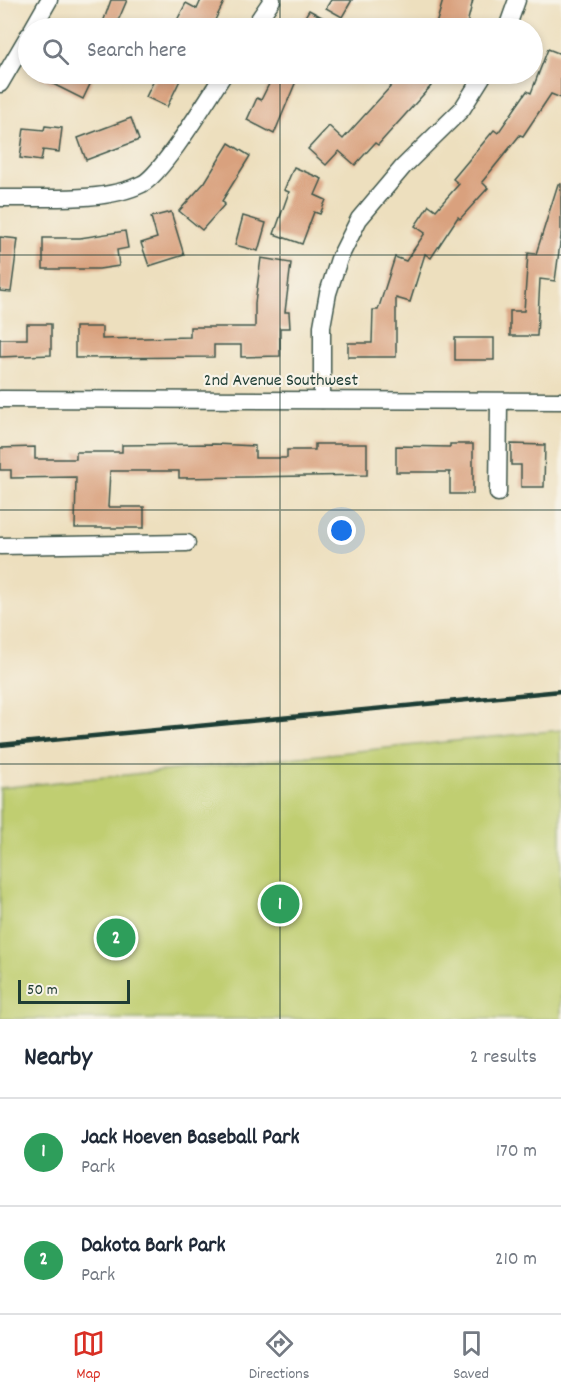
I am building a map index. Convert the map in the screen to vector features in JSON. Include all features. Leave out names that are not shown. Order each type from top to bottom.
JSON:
[{"type":"street","points":[[39,18],[49,0]]},
{"type":"street","points":[[260,18],[272,0]]},
{"type":"street","points":[[511,18],[517,0]]},
{"type":"street","points":[[0,84],[18,53]]},
{"type":"street","points":[[0,198],[98,196],[144,184],[178,144],[217,84]]},
{"type":"street","points":[[322,400],[322,326],[328,293],[339,259],[358,219],[403,167],[462,109],[478,84]]},
{"type":"street","name":"2nd Avenue Southwest","points":[[0,399],[561,401]]},
{"type":"street","points":[[498,494],[499,402]]},
{"type":"street","points":[[0,546],[187,543]]},
{"type":"green space","points":[[561,730],[561,1019],[0,1019],[0,788]]},
{"type":"building","points":[[111,0],[127,0],[119,18],[105,18]]},
{"type":"building","points":[[201,0],[225,0],[216,18],[178,18],[186,3],[197,9]]},
{"type":"building","points":[[331,0],[352,0],[342,17],[326,8]]},
{"type":"building","points":[[443,0],[473,0],[468,18],[438,18]]},
{"type":"building","points":[[309,10],[324,18],[304,18]]},
{"type":"building","points":[[548,49],[561,54],[561,98],[551,94],[523,136],[520,135],[482,182],[488,188],[460,219],[458,217],[431,258],[425,254],[410,302],[396,298],[396,357],[348,357],[348,343],[372,343],[373,310],[378,310],[395,257],[406,261],[425,233],[415,226],[429,205],[436,210],[459,184],[453,179],[494,130],[498,133],[527,91],[531,93],[534,84],[543,84],[543,62]]},
{"type":"building","points":[[53,84],[90,84],[83,99]]},
{"type":"building","points":[[152,84],[178,84],[167,107],[146,97]]},
{"type":"building","points":[[269,84],[295,84],[274,134],[247,120],[257,98],[261,100]]},
{"type":"building","points":[[393,84],[429,84],[431,86],[378,145],[375,143],[355,165],[339,151],[326,165],[308,149],[329,126],[343,139]]},
{"type":"building","points":[[131,118],[139,140],[86,160],[78,138]]},
{"type":"building","points":[[45,126],[62,128],[59,152],[43,150],[41,161],[20,158],[24,128],[44,130]]},
{"type":"building","points":[[229,143],[250,156],[222,201],[225,204],[202,230],[179,211],[205,182]]},
{"type":"building","points":[[294,167],[322,179],[315,195],[326,200],[320,214],[314,212],[302,244],[274,234],[289,192],[284,190]]},
{"type":"building","points":[[558,184],[561,184],[561,236],[555,281],[540,279],[537,336],[510,336],[510,311],[524,311],[528,253],[536,254]]},
{"type":"building","points":[[171,212],[184,255],[149,266],[141,243],[157,238],[151,217]]},
{"type":"building","points":[[243,216],[266,223],[258,251],[235,245]]},
{"type":"building","points":[[125,231],[128,248],[117,250],[119,266],[99,269],[43,269],[43,238],[80,238]]},
{"type":"building","points":[[0,237],[18,239],[11,292],[0,291]]},
{"type":"building","points":[[261,258],[291,263],[285,312],[289,312],[290,328],[280,328],[280,356],[241,357],[241,345],[214,345],[214,357],[75,358],[75,327],[102,327],[102,339],[190,337],[190,327],[255,327],[255,303]]},
{"type":"building","points":[[27,324],[51,324],[51,355],[0,357],[0,339],[27,339]]},
{"type":"building","points":[[455,338],[494,338],[494,360],[455,360]]},
{"type":"building","points":[[315,444],[367,444],[367,475],[179,478],[179,471],[110,471],[108,507],[144,507],[144,528],[75,528],[76,477],[11,478],[11,470],[0,470],[0,448],[35,447],[35,459],[76,459],[76,452],[122,452],[122,445],[255,446],[255,458],[287,458],[287,450],[315,450]]},
{"type":"building","points":[[450,444],[473,444],[473,494],[450,494],[450,472],[396,472],[396,446],[450,447]]},
{"type":"building","points":[[511,444],[545,445],[544,487],[521,487],[521,465],[511,465]]},
{"type":"railway","points":[[0,745],[561,691]]},
{"type":"place","name":"Jack Hoeven Baseball Park","points":[[280,904]]},
{"type":"place","name":"Dakota Bark Park","points":[[116,938]]}]
